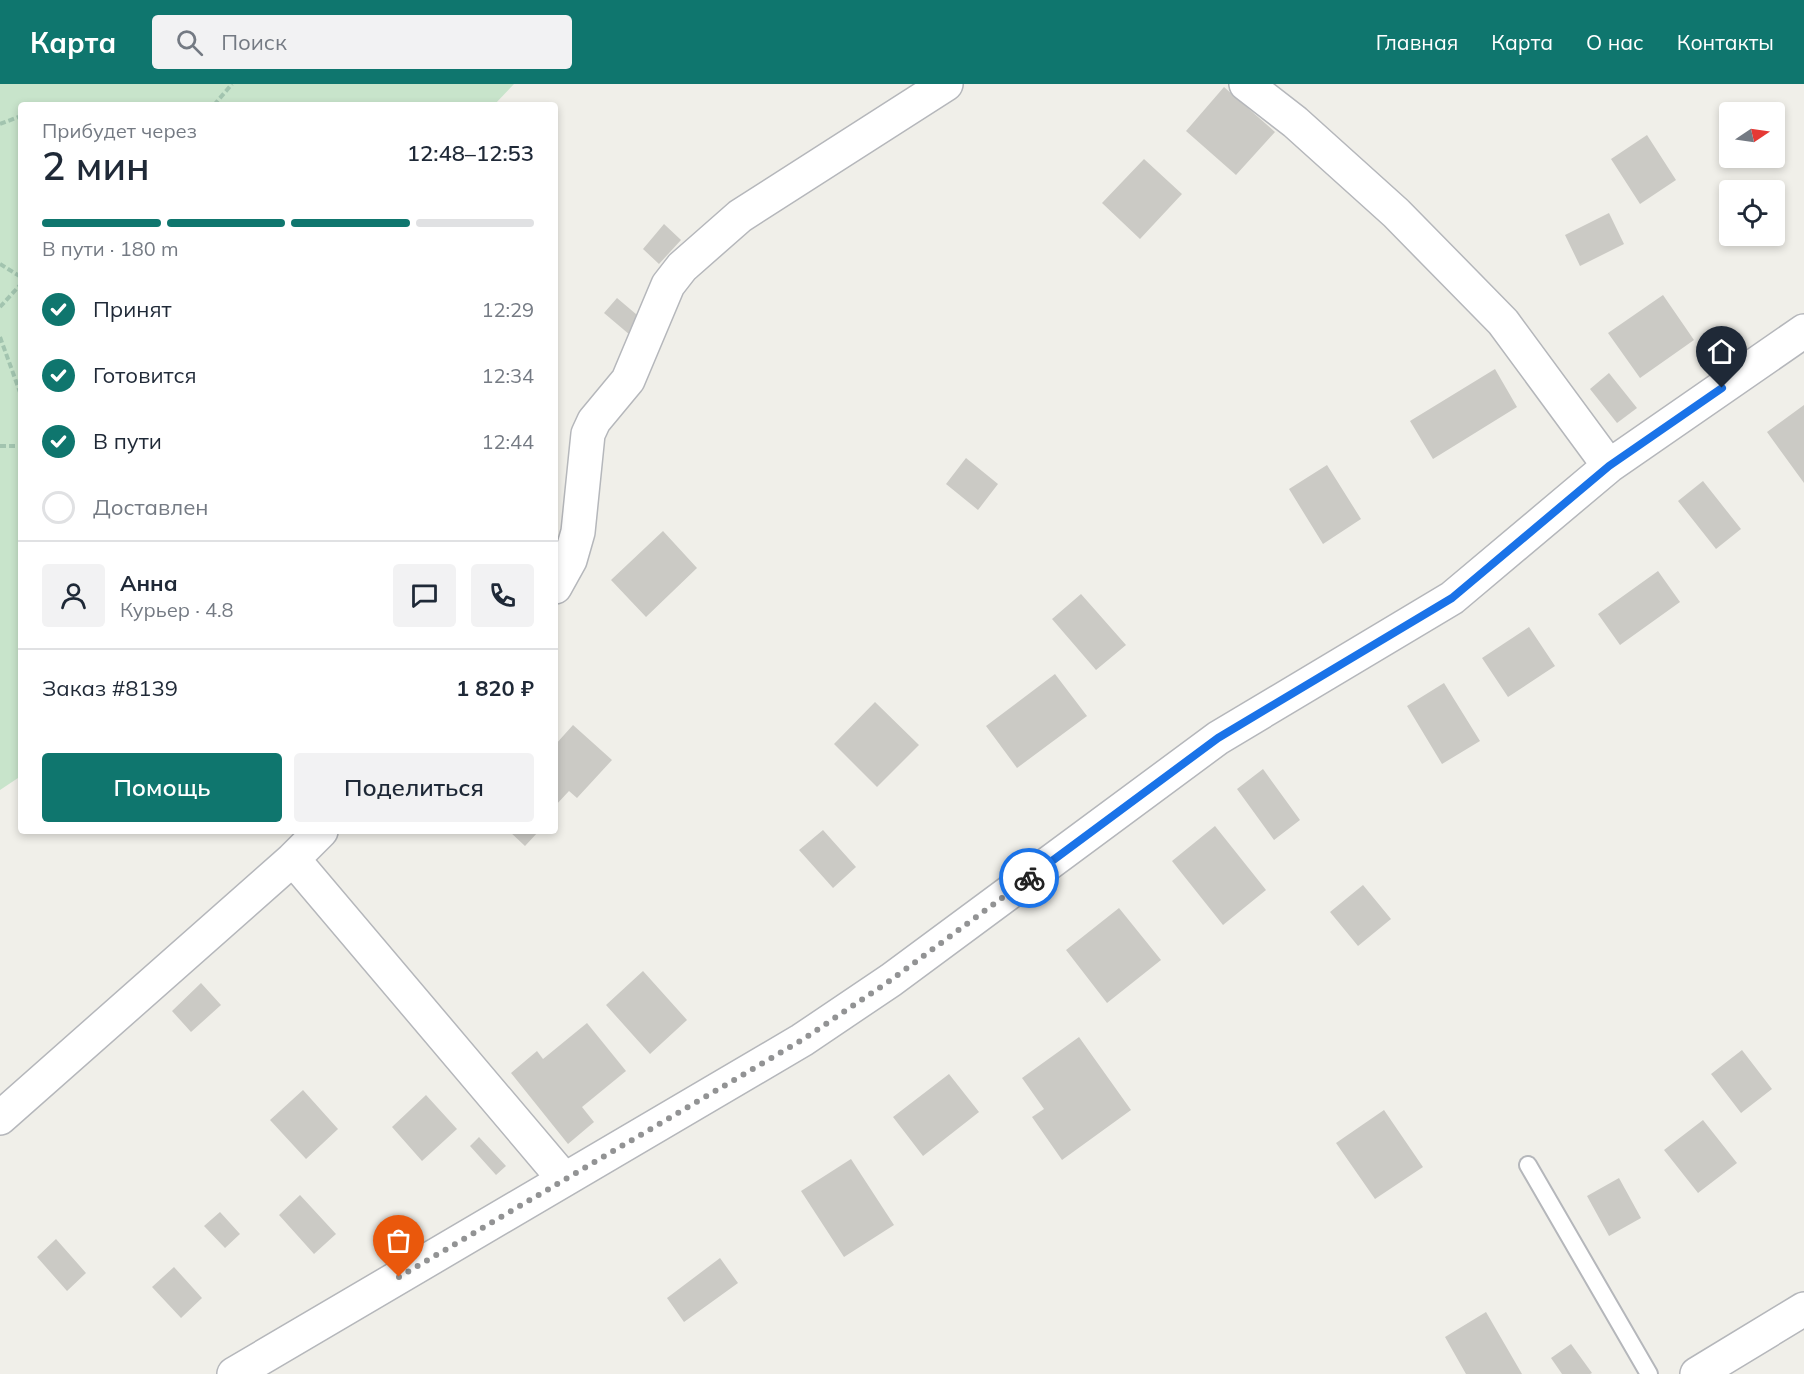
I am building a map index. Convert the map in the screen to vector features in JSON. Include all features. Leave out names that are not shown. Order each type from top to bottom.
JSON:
[{"type":"street","points":[[558,582],[570,560],[578,532],[588,434],[594,421],[628,380],[668,285],[682,267],[740,216],[946,84]]},
{"type":"street","points":[[1246,84],[1295,122],[1396,213],[1503,322],[1609,466]]},
{"type":"street","points":[[234,1374],[802,1040],[891,980],[1218,738],[1452,598],[1609,466],[1804,331]]},
{"type":"street","points":[[0,1118],[318,834]]},
{"type":"street","points":[[292,859],[564,1179]]},
{"type":"street","points":[[1697,1374],[1804,1309]]},
{"type":"lane","points":[[1528,1165],[1648,1374]]},
{"type":"path","points":[[217,102],[232,84]]},
{"type":"path","points":[[0,124],[18,117]]},
{"type":"path","points":[[0,264],[18,274]]},
{"type":"path","points":[[0,307],[18,287]]},
{"type":"path","points":[[0,338],[18,387]]},
{"type":"path","points":[[0,446],[18,446]]},
{"type":"green space","points":[[0,84],[514,84],[497,102],[18,102],[18,778],[0,790]]},
{"type":"building","points":[[1224,87],[1275,132],[1236,175],[1186,131]]},
{"type":"building","points":[[1647,135],[1676,180],[1640,204],[1611,159]]},
{"type":"building","points":[[1144,159],[1182,194],[1140,239],[1102,203]]},
{"type":"building","points":[[1609,213],[1624,244],[1580,266],[1565,235]]},
{"type":"building","points":[[664,224],[681,240],[659,264],[643,249]]},
{"type":"building","points":[[1663,295],[1694,340],[1640,378],[1608,333]]},
{"type":"building","points":[[617,298],[643,320],[630,335],[604,313]]},
{"type":"building","points":[[1495,369],[1517,407],[1433,459],[1410,421]]},
{"type":"building","points":[[1609,373],[1637,408],[1617,423],[1590,389]]},
{"type":"building","points":[[1804,405],[1804,483],[1767,432]]},
{"type":"building","points":[[966,458],[998,484],[978,510],[946,484]]},
{"type":"building","points":[[1327,465],[1361,519],[1323,544],[1289,489]]},
{"type":"building","points":[[1703,481],[1741,529],[1716,549],[1678,501]]},
{"type":"building","points":[[663,531],[697,568],[646,617],[611,580]]},
{"type":"building","points":[[1658,571],[1680,602],[1620,645],[1598,614]]},
{"type":"building","points":[[1081,594],[1126,645],[1096,670],[1052,619]]},
{"type":"building","points":[[1529,627],[1555,666],[1508,697],[1482,658]]},
{"type":"building","points":[[1055,674],[1087,716],[1017,768],[986,726]]},
{"type":"building","points":[[1444,683],[1480,741],[1442,764],[1407,706]]},
{"type":"building","points":[[875,702],[919,745],[877,787],[834,744]]},
{"type":"building","points":[[573,725],[612,760],[577,798],[569,791],[558,803],[558,742]]},
{"type":"building","points":[[1263,769],[1300,820],[1274,840],[1237,789]]},
{"type":"building","points":[[1215,826],[1266,890],[1223,925],[1172,861]]},
{"type":"building","points":[[823,830],[856,867],[833,888],[799,850]]},
{"type":"building","points":[[512,834],[536,834],[525,846]]},
{"type":"building","points":[[1363,885],[1391,919],[1358,946],[1330,912]]},
{"type":"building","points":[[1119,908],[1161,960],[1107,1003],[1066,950]]},
{"type":"building","points":[[643,971],[687,1020],[650,1054],[606,1005]]},
{"type":"building","points":[[201,983],[221,1005],[191,1032],[172,1011]]},
{"type":"building","points":[[587,1023],[626,1071],[582,1107],[594,1122],[568,1144],[511,1073],[537,1051],[543,1059]]},
{"type":"building","points":[[1079,1037],[1131,1110],[1062,1160],[1032,1117],[1044,1109],[1022,1078]]},
{"type":"building","points":[[1742,1050],[1772,1089],[1741,1113],[1711,1074]]},
{"type":"building","points":[[949,1074],[979,1112],[923,1156],[893,1117]]},
{"type":"building","points":[[303,1090],[338,1129],[306,1159],[270,1120]]},
{"type":"building","points":[[426,1095],[457,1129],[422,1161],[392,1127]]},
{"type":"building","points":[[1384,1110],[1423,1167],[1375,1199],[1336,1143]]},
{"type":"building","points":[[1703,1120],[1737,1163],[1698,1193],[1664,1150]]},
{"type":"building","points":[[479,1137],[506,1166],[496,1175],[470,1146]]},
{"type":"building","points":[[851,1159],[894,1225],[844,1257],[801,1191]]},
{"type":"building","points":[[1619,1178],[1641,1218],[1609,1236],[1587,1196]]},
{"type":"building","points":[[300,1195],[336,1234],[314,1254],[279,1215]]},
{"type":"building","points":[[220,1212],[240,1234],[225,1248],[204,1226]]},
{"type":"building","points":[[56,1239],[86,1273],[67,1291],[37,1257]]},
{"type":"building","points":[[720,1258],[738,1283],[684,1322],[667,1298]]},
{"type":"building","points":[[174,1267],[202,1298],[181,1318],[152,1287]]},
{"type":"building","points":[[1486,1312],[1522,1374],[1466,1374],[1445,1337]]},
{"type":"building","points":[[1571,1344],[1592,1373],[1562,1374],[1551,1358]]},
{"type":"way so far","points":[[399,1277],[802,1040],[891,980],[1029,878]]},
{"type":"route","points":[[1029,878],[1218,738],[1452,598],[1609,466],[1722,388]]}]
